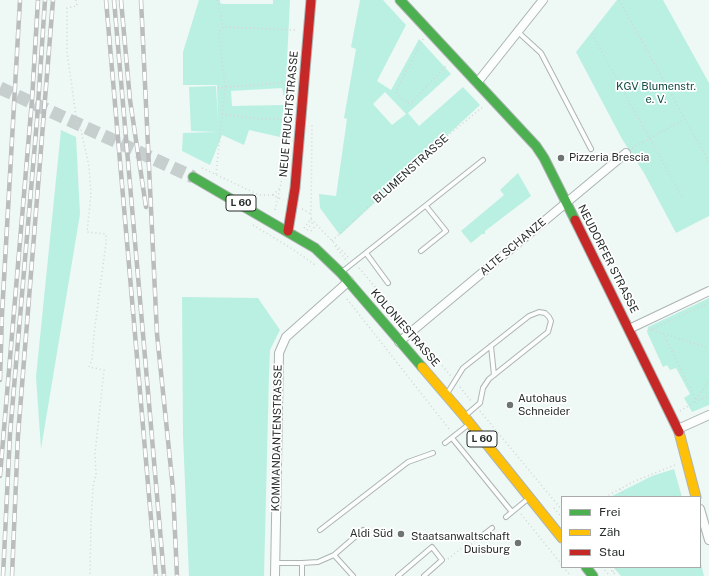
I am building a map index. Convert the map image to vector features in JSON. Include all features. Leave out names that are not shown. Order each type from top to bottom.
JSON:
[{"type":"street","name":"NEUE FRUCHTSTRASSE","points":[[288,231],[295,188],[311,0]]},
{"type":"street","name":"NEUDORFER STRASSE","points":[[400,0],[536,146],[552,172],[678,430],[696,496]]},
{"type":"street","points":[[477,83],[543,0]]},
{"type":"street","name":"ALTE SCHANZE","points":[[400,342],[626,153]]},
{"type":"street","name":"KOLONIESTRASSE","points":[[193,177],[315,248],[341,273],[467,420],[561,537]]},
{"type":"street","name":"KOMMANDANTENSTRASSE","points":[[275,576],[279,353],[286,337],[349,281]]},
{"type":"street","points":[[629,329],[709,291]]},
{"type":"street","points":[[678,430],[709,415]]},
{"type":"street","points":[[701,513],[709,540]]},
{"type":"street","points":[[587,568],[593,576]]},
{"type":"lane","points":[[518,32],[541,53],[590,148]]},
{"type":"lane","points":[[341,273],[483,160]]},
{"type":"lane","points":[[422,251],[446,231],[426,206]]},
{"type":"lane","points":[[366,253],[388,283]]},
{"type":"lane","points":[[445,443],[453,437],[480,403],[486,383],[548,332],[550,327],[549,317],[545,313],[539,312],[529,316],[463,368],[454,380],[446,395]]},
{"type":"lane","points":[[491,346],[494,375]]},
{"type":"lane","points":[[453,437],[512,512]]},
{"type":"lane","points":[[320,530],[408,462],[433,453]]},
{"type":"lane","points":[[506,517],[529,498]]},
{"type":"lane","points":[[483,535],[492,528]]},
{"type":"lane","points":[[276,563],[318,562],[334,554],[363,530]]},
{"type":"lane","points":[[398,576],[432,547],[442,560],[424,576]]},
{"type":"lane","points":[[334,554],[353,576]]},
{"type":"lane","points":[[302,563],[302,576]]},
{"type":"path","points":[[76,0],[76,6],[67,8],[67,52],[70,86],[77,123],[80,126],[89,166],[91,194],[87,232],[106,234],[92,360],[89,367],[104,370],[95,454],[96,474],[93,487],[90,576]]},
{"type":"path","points":[[216,174],[225,87],[219,32],[223,26],[217,0]]},
{"type":"path","points":[[619,0],[709,162]]},
{"type":"path","points":[[223,26],[297,30]]},
{"type":"path","points":[[428,31],[396,91],[397,94],[403,100],[409,103],[412,102],[453,58]]},
{"type":"path","points":[[592,34],[682,197]]},
{"type":"path","points":[[218,88],[292,82],[293,75]]},
{"type":"path","name":"BLUMENSTRASSE","points":[[332,241],[413,164],[492,100]]},
{"type":"path","points":[[222,114],[261,119],[289,119],[289,126]]},
{"type":"path","points":[[626,153],[685,119]]},
{"type":"path","points":[[298,237],[310,219],[312,122]]},
{"type":"path","points":[[197,166],[259,195],[273,195],[280,188],[283,180],[286,152]]},
{"type":"path","points":[[310,219],[354,262],[413,330],[561,509]]},
{"type":"path","points":[[291,248],[316,266]]},
{"type":"path","points":[[340,290],[453,437]]},
{"type":"path","points":[[652,330],[709,348]]},
{"type":"path","points":[[663,333],[696,400]]},
{"type":"path","points":[[693,403],[709,382]]},
{"type":"path","points":[[672,417],[693,403],[709,396]]},
{"type":"path","points":[[607,496],[620,488],[660,470],[686,461]]},
{"type":"path","points":[[620,488],[625,496]]},
{"type":"path","points":[[516,508],[561,564]]},
{"type":"path","points":[[442,560],[450,558],[463,547],[472,544],[483,535]]},
{"type":"path","points":[[565,568],[571,576]]},
{"type":"path","points":[[603,568],[610,576]]},
{"type":"path","points":[[609,568],[616,576]]},
{"type":"path","points":[[613,572],[618,568]]},
{"type":"green space","points":[[199,0],[220,0],[220,3],[223,4],[273,4],[273,0],[290,0],[285,101],[282,88],[231,91],[232,106],[284,105],[280,137],[249,130],[244,145],[222,135],[210,165],[182,151],[183,133],[218,132],[191,131],[189,87],[216,86],[218,120],[217,85],[183,85],[183,52]]},
{"type":"green space","points":[[360,0],[383,0],[406,25],[377,81],[391,90],[419,39],[451,74],[408,113],[419,126],[463,87],[480,105],[340,235],[320,208],[319,194],[336,196],[347,119],[344,118],[356,49],[351,47]],"holes":[[[385,92],[406,114],[392,125],[373,104]]]},
{"type":"green space","name":"KGV Blumenstr. e. V.","points":[[617,0],[663,0],[709,83],[709,216],[676,233],[644,173],[622,139],[576,52]]},
{"type":"green space","points":[[61,130],[76,137],[80,214],[41,449],[36,377]]},
{"type":"green space","points":[[518,173],[531,196],[485,231],[485,234],[482,234],[471,243],[461,231],[504,195],[500,190]]},
{"type":"green space","points":[[182,297],[258,298],[280,330],[270,350],[264,576],[189,576],[183,436]]},
{"type":"green space","points":[[709,298],[709,405],[692,412],[684,398],[690,394],[676,368],[670,370],[667,365],[663,367],[647,332],[648,327]]},
{"type":"green space","points":[[674,469],[682,496],[612,496],[652,476]]},
{"type":"green space","points":[[701,564],[704,576],[621,576],[614,568],[701,568]]},
{"type":"tunnel","points":[[0,88],[193,177]]},
{"type":"railway","points":[[0,380],[2,314],[20,0]]},
{"type":"railway","points":[[0,476],[32,100],[38,0]]},
{"type":"railway","points":[[3,576],[10,434],[37,120],[45,0]]},
{"type":"railway","points":[[12,576],[18,435],[53,0]]},
{"type":"railway","points":[[106,0],[156,576]]},
{"type":"railway","points":[[114,0],[164,576]]},
{"type":"railway","points":[[121,0],[130,100],[146,207]]},
{"type":"railway","points":[[141,0],[157,334],[173,489],[177,576]]},
{"type":"traffic: fast","points":[[400,0],[536,146],[544,158],[575,220]]},
{"type":"traffic: fast","points":[[193,177],[315,248],[341,273],[422,367]]},
{"type":"traffic: fast","points":[[587,568],[593,576]]},
{"type":"traffic: slow","points":[[422,367],[464,416],[561,537]]},
{"type":"traffic: slow","points":[[679,432],[696,496]]},
{"type":"traffic: jam","points":[[288,231],[295,188],[311,0]]},
{"type":"traffic: jam","points":[[575,220],[679,432]]},
{"type":"place","name":"Pizzeria Brescia","points":[[561,158]]},
{"type":"place","name":"Autohaus Schneider","points":[[510,405]]},
{"type":"place","name":"Aldi Süd","points":[[401,534]]},
{"type":"place","name":"Staatsanwaltschaft Duisburg","points":[[518,543]]}]
